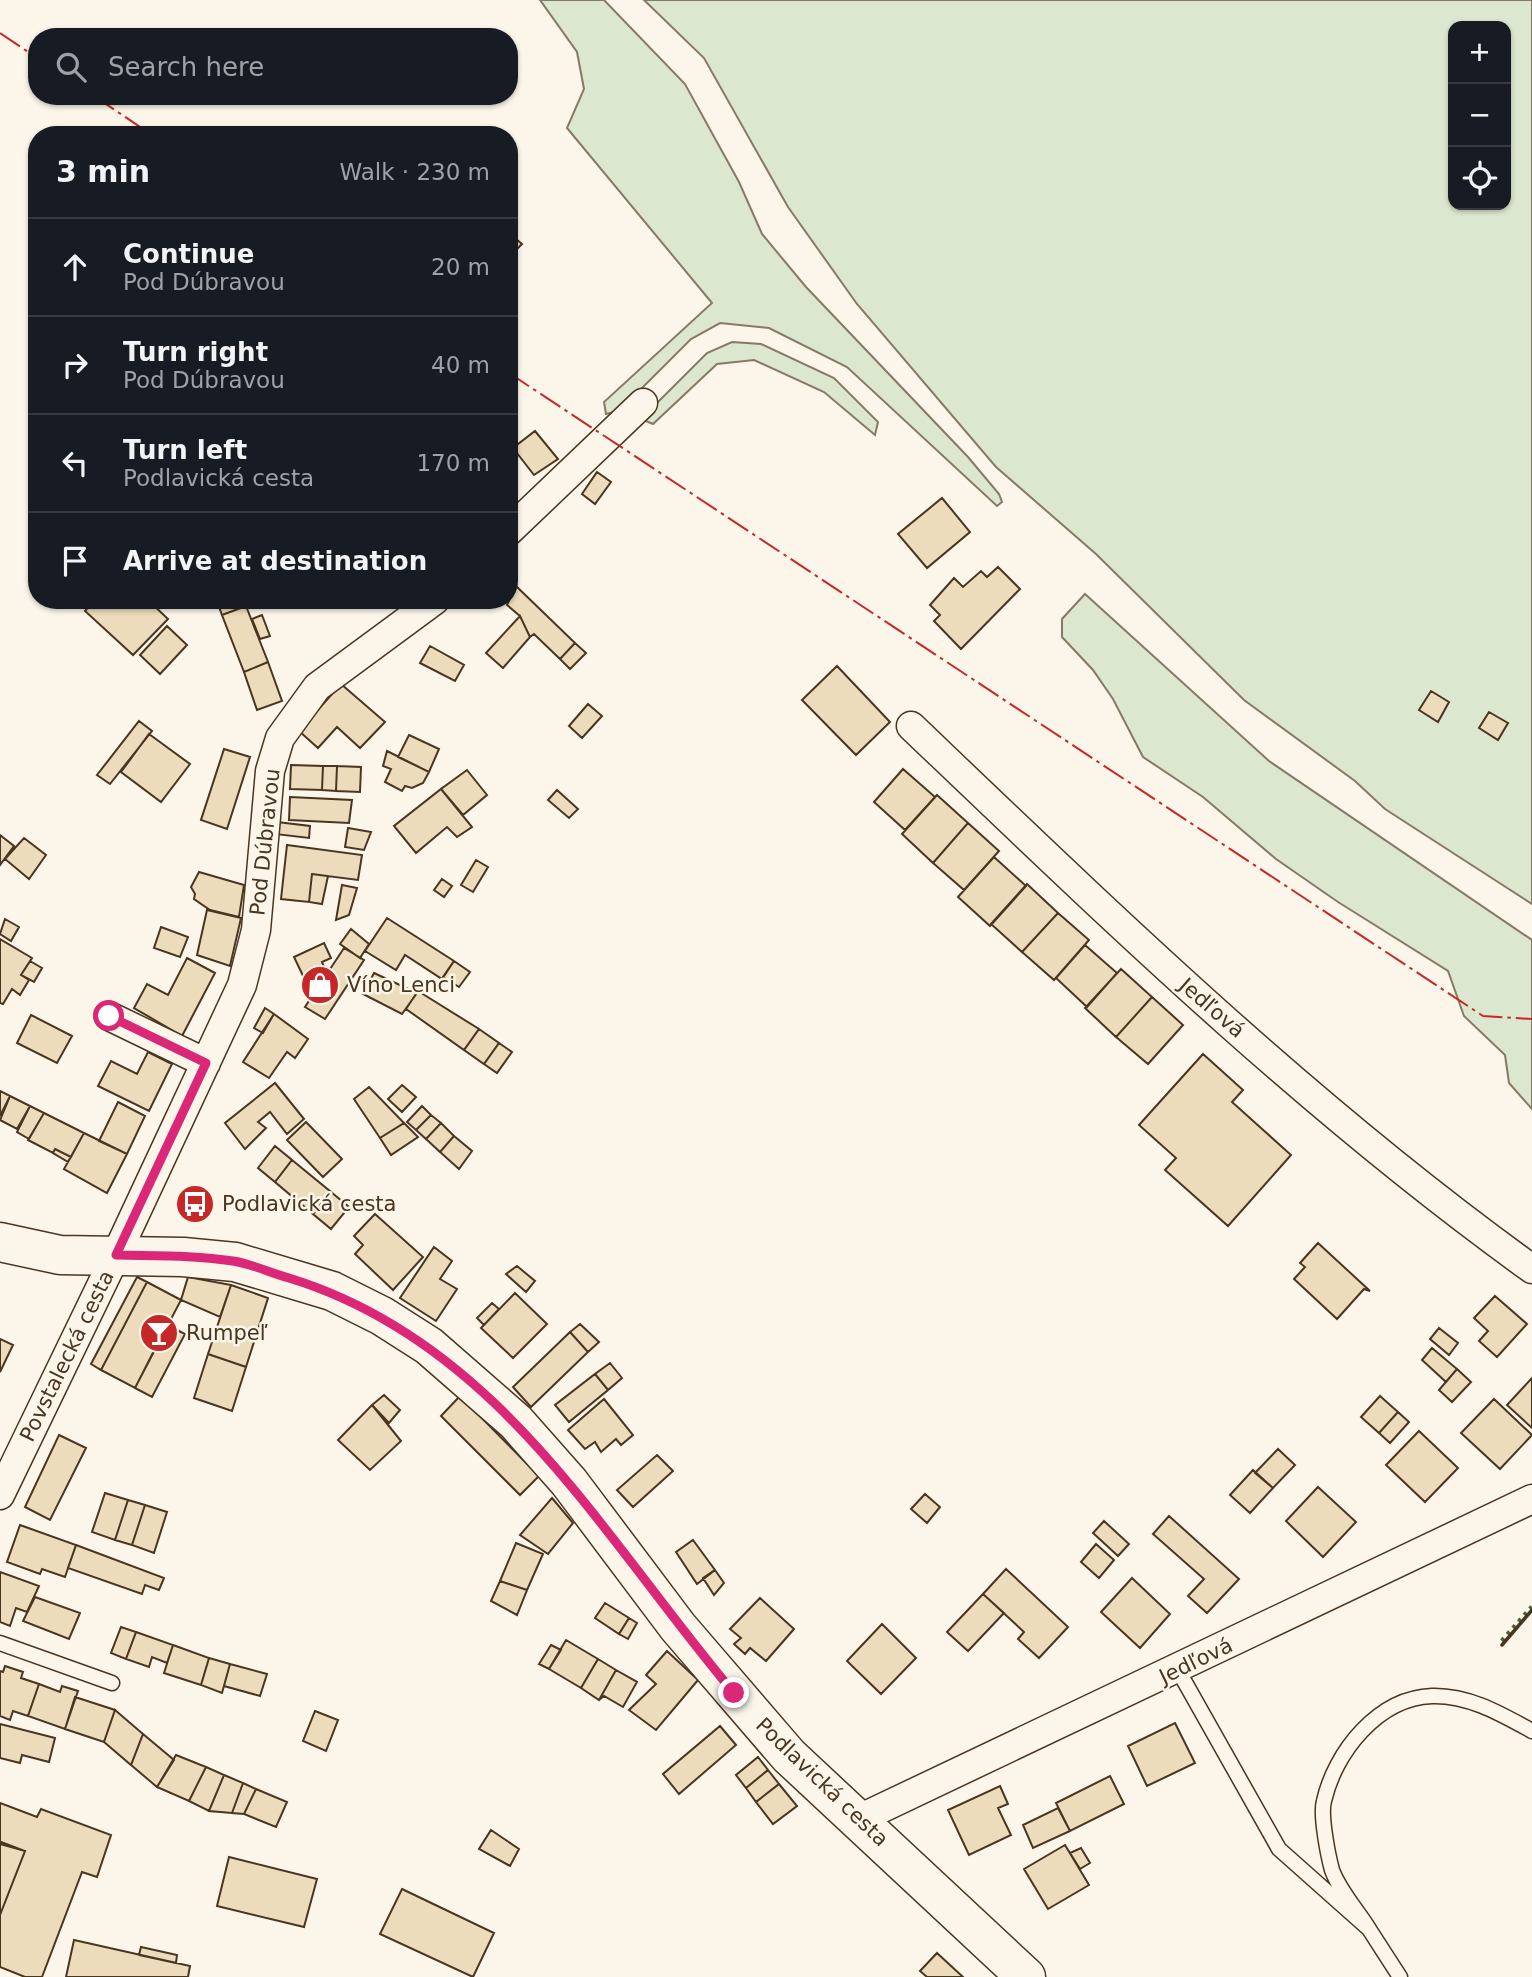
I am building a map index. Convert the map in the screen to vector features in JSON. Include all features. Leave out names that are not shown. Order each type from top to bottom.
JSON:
[{"type":"main road","name":"Podlavická cesta","points":[[0,1242],[61,1255],[116,1255],[235,1262],[332,1291],[382,1315],[429,1346],[516,1422],[569,1482],[678,1627],[789,1756],[1026,1977]]},
{"type":"street","points":[[518,522],[643,402]]},
{"type":"street","name":"Pod Dúbravou","points":[[116,1255],[206,1063],[250,961],[256,930],[270,771],[280,738],[317,687],[423,609]]},
{"type":"street","name":"Jedľová","points":[[911,726],[1131,937],[1276,1064],[1430,1195],[1532,1269]]},
{"type":"street","points":[[109,1016],[206,1063]]},
{"type":"street","name":"Povstalecká cesta","points":[[0,1495],[116,1255]]},
{"type":"street","name":"Jedľová","points":[[859,1819],[1178,1670],[1532,1499]]},
{"type":"lane","points":[[0,1643],[112,1683]]},
{"type":"lane","points":[[1178,1670],[1279,1849],[1369,1929]]},
{"type":"lane","points":[[1400,1977],[1333,1871],[1323,1803],[1342,1752],[1385,1710],[1431,1696],[1486,1705],[1532,1731]]},
{"type":"green space","points":[[540,0],[604,0],[685,84],[739,182],[762,234],[806,287],[968,457],[999,494],[1002,502],[997,506],[847,367],[769,328],[720,323],[691,339],[619,411],[606,414],[604,402],[712,303],[567,128],[584,89],[577,52]]},
{"type":"green space","points":[[644,0],[1532,0],[1532,904],[1385,809],[1355,781],[1244,700],[1096,554],[996,467],[857,304],[788,207],[704,58]]},
{"type":"green space","points":[[732,342],[761,344],[834,378],[878,422],[875,435],[824,392],[754,360],[717,364],[653,424],[641,419],[707,353]]},
{"type":"green space","points":[[1085,594],[1269,761],[1532,940],[1532,1109],[1509,1083],[1505,1055],[1464,1016],[1448,971],[1338,902],[1276,859],[1203,797],[1143,757],[1113,699],[1093,670],[1062,637],[1062,619]]},
{"type":"building","points":[[535,431],[558,459],[534,475],[518,454],[518,444]]},
{"type":"building","points":[[597,472],[611,482],[595,504],[582,494]]},
{"type":"building","points":[[942,498],[970,532],[927,568],[898,534]]},
{"type":"building","points":[[998,567],[1020,589],[961,649],[934,621],[940,615],[930,605],[954,578],[963,587],[981,571],[987,577]]},
{"type":"building","points":[[518,588],[575,643],[560,659],[534,634],[530,637],[520,616],[512,609],[518,609]]},
{"type":"building","points":[[157,609],[168,619],[133,655],[85,611]]},
{"type":"building","points":[[220,609],[238,609],[222,615]]},
{"type":"building","points":[[238,609],[247,609],[268,662],[244,672],[222,615]]},
{"type":"building","points":[[262,615],[270,636],[260,639],[252,619]]},
{"type":"building","points":[[520,616],[530,637],[503,668],[486,653]]},
{"type":"building","points":[[167,626],[187,645],[160,674],[140,655]]},
{"type":"building","points":[[575,643],[586,653],[570,669],[560,659]]},
{"type":"building","points":[[430,646],[464,665],[455,681],[420,663]]},
{"type":"building","points":[[268,662],[282,701],[257,710],[244,672]]},
{"type":"building","points":[[837,666],[890,722],[856,755],[802,700]]},
{"type":"building","points":[[341,684],[385,722],[360,748],[337,727],[318,748],[299,731]]},
{"type":"building","points":[[1431,691],[1449,702],[1438,722],[1419,710]]},
{"type":"building","points":[[588,704],[602,716],[582,738],[569,726]]},
{"type":"building","points":[[1489,712],[1508,723],[1498,740],[1479,728]]},
{"type":"building","points":[[139,721],[152,731],[110,784],[97,775]]},
{"type":"building","points":[[149,734],[190,764],[161,802],[121,772]]},
{"type":"building","points":[[409,735],[439,749],[429,772],[398,757]]},
{"type":"building","points":[[224,749],[250,757],[227,829],[201,820]]},
{"type":"building","points":[[387,751],[429,772],[423,783],[412,788],[405,786],[402,791],[385,782],[391,769],[383,766]]},
{"type":"building","points":[[291,765],[323,766],[322,790],[290,789]]},
{"type":"building","points":[[323,766],[337,766],[336,791],[322,790]]},
{"type":"building","points":[[337,766],[361,767],[360,792],[336,791]]},
{"type":"building","points":[[903,769],[935,797],[905,830],[874,802]]},
{"type":"building","points":[[467,770],[487,795],[463,815],[441,789]]},
{"type":"building","points":[[441,789],[472,827],[457,837],[447,827],[416,853],[394,826]]},
{"type":"building","points":[[557,790],[578,809],[569,818],[548,800]]},
{"type":"building","points":[[937,795],[968,823],[933,863],[902,834]]},
{"type":"building","points":[[290,797],[352,800],[349,823],[289,820]]},
{"type":"building","points":[[277,822],[310,826],[309,838],[275,834]]},
{"type":"building","points":[[968,823],[999,851],[964,890],[933,863]]},
{"type":"building","points":[[348,828],[371,832],[364,850],[345,847]]},
{"type":"building","points":[[0,835],[14,846],[0,865]]},
{"type":"building","points":[[24,838],[46,855],[29,879],[5,859]]},
{"type":"building","points":[[287,845],[362,855],[358,880],[312,874],[309,902],[281,899]]},
{"type":"building","points":[[994,857],[1026,886],[990,926],[958,897]]},
{"type":"building","points":[[476,860],[488,867],[473,892],[461,885]]},
{"type":"building","points":[[199,872],[244,885],[239,917],[210,910],[194,899],[195,894],[191,887]]},
{"type":"building","points":[[312,874],[328,876],[322,904],[309,902]]},
{"type":"building","points":[[442,879],[452,886],[444,897],[434,890]]},
{"type":"building","points":[[1027,884],[1058,913],[1022,952],[991,924]]},
{"type":"building","points":[[342,885],[357,888],[349,915],[336,920]]},
{"type":"building","points":[[207,910],[241,918],[230,966],[197,955]]},
{"type":"building","points":[[1058,913],[1089,940],[1054,980],[1022,952]]},
{"type":"building","points":[[387,918],[454,961],[442,979],[405,955],[396,970],[365,951]]},
{"type":"building","points":[[5,919],[19,927],[11,941],[0,934]]},
{"type":"building","points":[[161,927],[188,937],[180,957],[154,948]]},
{"type":"building","points":[[351,929],[369,944],[360,958],[340,944]]},
{"type":"building","points":[[0,939],[32,958],[21,975],[29,980],[20,995],[12,989],[3,1004],[0,1003]]},
{"type":"building","points":[[324,943],[331,958],[322,962],[325,969],[305,980],[294,957]]},
{"type":"building","points":[[1085,945],[1117,973],[1087,1007],[1056,978]]},
{"type":"building","points":[[344,948],[364,960],[325,1019],[305,1007]]},
{"type":"building","points":[[187,958],[215,973],[182,1036],[134,1008],[147,984],[168,995]]},
{"type":"building","points":[[30,961],[42,968],[34,982],[21,975]]},
{"type":"building","points":[[454,961],[470,972],[459,987],[443,977]]},
{"type":"building","points":[[1121,969],[1152,997],[1116,1037],[1085,1008]]},
{"type":"building","points":[[374,973],[417,993],[402,1014],[363,994]]},
{"type":"building","points":[[418,991],[479,1029],[464,1050],[406,1009]]},
{"type":"building","points":[[1152,997],[1183,1025],[1148,1064],[1116,1037]]},
{"type":"building","points":[[265,1008],[274,1014],[263,1033],[254,1028]]},
{"type":"building","points":[[274,1014],[308,1039],[295,1058],[287,1052],[269,1078],[243,1062]]},
{"type":"building","points":[[31,1015],[72,1036],[57,1063],[17,1043]]},
{"type":"building","points":[[479,1029],[499,1043],[484,1064],[464,1050]]},
{"type":"building","points":[[499,1043],[512,1052],[497,1073],[484,1064]]},
{"type":"building","points":[[148,1052],[172,1064],[149,1111],[98,1086],[111,1061],[137,1074]]},
{"type":"building","points":[[1203,1054],[1243,1090],[1232,1102],[1291,1155],[1228,1226],[1165,1170],[1176,1158],[1139,1125]]},
{"type":"building","points":[[275,1083],[304,1119],[287,1134],[270,1112],[258,1122],[266,1128],[245,1149],[225,1123]]},
{"type":"building","points":[[402,1085],[416,1097],[402,1112],[388,1099]]},
{"type":"building","points":[[369,1087],[404,1123],[380,1138],[354,1099]]},
{"type":"building","points":[[0,1091],[10,1096],[0,1116]]},
{"type":"building","points":[[10,1096],[30,1106],[17,1129],[0,1120]]},
{"type":"building","points":[[118,1102],[145,1116],[127,1154],[99,1141]]},
{"type":"building","points":[[30,1106],[44,1113],[29,1139],[17,1132]]},
{"type":"building","points":[[422,1106],[431,1115],[416,1130],[407,1122]]},
{"type":"building","points":[[44,1113],[84,1133],[71,1157],[55,1149],[53,1153],[28,1140]]},
{"type":"building","points":[[431,1115],[441,1123],[426,1139],[416,1130]]},
{"type":"building","points":[[306,1122],[342,1159],[323,1177],[287,1140]]},
{"type":"building","points":[[404,1123],[418,1137],[391,1155],[380,1138]]},
{"type":"building","points":[[441,1123],[454,1136],[440,1152],[426,1139]]},
{"type":"building","points":[[84,1133],[127,1154],[107,1193],[64,1169]]},
{"type":"building","points":[[454,1136],[472,1151],[459,1169],[440,1152]]},
{"type":"building","points":[[275,1146],[292,1160],[275,1182],[258,1168]]},
{"type":"building","points":[[55,1149],[71,1157],[68,1162],[53,1153]]},
{"type":"building","points":[[292,1160],[331,1192],[313,1214],[275,1182]]},
{"type":"building","points":[[331,1192],[349,1207],[331,1229],[313,1214]]},
{"type":"building","points":[[375,1214],[423,1257],[393,1290],[355,1254],[363,1245],[354,1236]]},
{"type":"building","points":[[1318,1243],[1370,1291],[1364,1289],[1337,1319],[1294,1279],[1305,1267],[1300,1263]]},
{"type":"building","points":[[434,1247],[452,1261],[440,1279],[457,1289],[436,1321],[400,1298]]},
{"type":"building","points":[[517,1266],[535,1281],[526,1292],[506,1274]]},
{"type":"building","points":[[137,1277],[147,1282],[101,1370],[91,1364]]},
{"type":"building","points":[[188,1277],[231,1285],[220,1317],[181,1300]]},
{"type":"building","points":[[147,1282],[181,1300],[135,1388],[101,1370]]},
{"type":"building","points":[[231,1285],[268,1298],[246,1367],[208,1354]]},
{"type":"building","points":[[515,1293],[547,1324],[513,1358],[481,1328]]},
{"type":"building","points":[[1495,1296],[1527,1324],[1497,1357],[1479,1341],[1488,1331],[1474,1318]]},
{"type":"building","points":[[492,1303],[499,1309],[484,1325],[477,1318]]},
{"type":"building","points":[[580,1324],[599,1342],[588,1352],[570,1332]]},
{"type":"building","points":[[167,1325],[185,1334],[152,1397],[135,1388]]},
{"type":"building","points":[[1439,1328],[1458,1343],[1449,1355],[1430,1339]]},
{"type":"building","points":[[570,1332],[588,1352],[531,1407],[513,1387]]},
{"type":"building","points":[[0,1339],[13,1345],[0,1372]]},
{"type":"building","points":[[1432,1348],[1457,1369],[1446,1382],[1422,1360]]},
{"type":"building","points":[[208,1354],[246,1367],[232,1411],[194,1398]]},
{"type":"building","points":[[610,1363],[622,1378],[608,1390],[595,1374]]},
{"type":"building","points":[[1457,1369],[1471,1382],[1452,1402],[1439,1390]]},
{"type":"building","points":[[595,1374],[608,1390],[569,1422],[555,1405]]},
{"type":"building","points":[[1532,1378],[1532,1428],[1507,1405]]},
{"type":"building","points":[[384,1395],[400,1410],[389,1423],[372,1405]]},
{"type":"building","points":[[460,1396],[539,1476],[520,1495],[441,1416]]},
{"type":"building","points":[[1380,1396],[1398,1412],[1379,1433],[1361,1417]]},
{"type":"building","points":[[604,1399],[633,1435],[621,1445],[616,1439],[601,1452],[595,1442],[585,1449],[568,1430]]},
{"type":"building","points":[[1494,1399],[1532,1435],[1500,1469],[1461,1433]]},
{"type":"building","points":[[372,1405],[401,1441],[370,1470],[338,1440]]},
{"type":"building","points":[[1398,1412],[1409,1422],[1390,1443],[1379,1433]]},
{"type":"building","points":[[1419,1431],[1458,1468],[1425,1502],[1386,1465]]},
{"type":"building","points":[[59,1435],[86,1448],[50,1520],[25,1507]]},
{"type":"building","points":[[1278,1449],[1295,1465],[1273,1488],[1255,1473]]},
{"type":"building","points":[[657,1455],[673,1471],[633,1507],[617,1490]]},
{"type":"building","points":[[1253,1470],[1273,1488],[1250,1513],[1230,1495]]},
{"type":"building","points":[[1318,1487],[1356,1522],[1323,1557],[1286,1521]]},
{"type":"building","points":[[105,1493],[128,1500],[115,1540],[92,1532]]},
{"type":"building","points":[[925,1494],[940,1507],[927,1523],[911,1509]]},
{"type":"building","points":[[552,1498],[573,1523],[548,1554],[520,1535]]},
{"type":"building","points":[[128,1500],[145,1505],[132,1545],[115,1540]]},
{"type":"building","points":[[145,1505],[167,1512],[154,1553],[132,1545]]},
{"type":"building","points":[[1169,1516],[1239,1579],[1207,1613],[1188,1596],[1204,1579],[1153,1534]]},
{"type":"building","points":[[1104,1521],[1129,1544],[1118,1556],[1093,1533]]},
{"type":"building","points":[[20,1525],[76,1545],[65,1577],[42,1569],[40,1574],[7,1562]]},
{"type":"building","points":[[693,1540],[715,1570],[697,1584],[676,1552]]},
{"type":"building","points":[[516,1543],[543,1554],[527,1590],[500,1581]]},
{"type":"building","points":[[1096,1544],[1114,1560],[1099,1578],[1081,1562]]},
{"type":"building","points":[[76,1545],[164,1578],[159,1590],[145,1585],[142,1594],[68,1568]]},
{"type":"building","points":[[1006,1569],[1068,1627],[1039,1658],[1018,1639],[1024,1632],[983,1594]]},
{"type":"building","points":[[715,1570],[724,1583],[714,1595],[703,1578]]},
{"type":"building","points":[[0,1572],[39,1586],[27,1612],[16,1608],[10,1626],[0,1622]]},
{"type":"building","points":[[1132,1578],[1170,1614],[1140,1648],[1101,1612]]},
{"type":"building","points":[[500,1581],[527,1590],[517,1615],[491,1601]]},
{"type":"building","points":[[983,1594],[1004,1613],[968,1651],[947,1632]]},
{"type":"building","points":[[35,1597],[80,1613],[69,1639],[23,1621]]},
{"type":"building","points":[[760,1598],[794,1629],[766,1661],[750,1648],[745,1654],[734,1644],[741,1638],[730,1629]]},
{"type":"building","points":[[605,1603],[629,1618],[619,1634],[595,1618]]},
{"type":"building","points":[[629,1618],[637,1623],[628,1639],[619,1634]]},
{"type":"building","points":[[882,1624],[916,1658],[881,1694],[847,1661]]},
{"type":"building","points":[[121,1627],[136,1632],[126,1659],[111,1653]]},
{"type":"building","points":[[136,1632],[173,1645],[167,1663],[152,1657],[149,1667],[126,1659]]},
{"type":"building","points":[[566,1640],[598,1659],[581,1688],[549,1669]]},
{"type":"building","points":[[173,1645],[209,1658],[201,1685],[164,1673]]},
{"type":"building","points":[[551,1645],[561,1650],[549,1669],[539,1664]]},
{"type":"building","points":[[667,1651],[698,1680],[656,1730],[629,1710],[656,1684],[646,1675]]},
{"type":"building","points":[[209,1658],[230,1664],[222,1693],[201,1685]]},
{"type":"building","points":[[598,1659],[616,1670],[599,1700],[581,1688]]},
{"type":"building","points":[[230,1664],[267,1674],[260,1696],[224,1686]]},
{"type":"building","points":[[5,1666],[23,1672],[21,1678],[39,1684],[28,1716],[13,1711],[10,1720],[0,1716],[0,1671],[3,1672]]},
{"type":"building","points":[[616,1670],[637,1682],[623,1707],[604,1696],[599,1700]]},
{"type":"building","points":[[39,1684],[60,1692],[62,1686],[78,1691],[65,1729],[28,1716]]},
{"type":"building","points":[[75,1697],[115,1710],[104,1742],[65,1729]]},
{"type":"building","points":[[115,1710],[143,1734],[131,1765],[104,1742]]},
{"type":"building","points":[[315,1711],[338,1720],[326,1751],[303,1741]]},
{"type":"building","points":[[1175,1723],[1195,1763],[1147,1786],[1128,1746]]},
{"type":"building","points":[[0,1724],[55,1738],[49,1762],[22,1755],[20,1763],[0,1758]]},
{"type":"building","points":[[720,1726],[736,1745],[679,1794],[663,1774]]},
{"type":"building","points":[[143,1734],[174,1760],[157,1787],[131,1765]]},
{"type":"building","points":[[176,1755],[206,1767],[189,1801],[157,1787]]},
{"type":"building","points":[[758,1757],[768,1770],[746,1788],[736,1775]]},
{"type":"building","points":[[206,1767],[224,1775],[209,1811],[189,1801]]},
{"type":"building","points":[[768,1770],[779,1784],[756,1802],[746,1788]]},
{"type":"building","points":[[224,1775],[243,1783],[232,1813],[209,1811]]},
{"type":"building","points":[[1110,1776],[1124,1804],[1070,1831],[1056,1803]]},
{"type":"building","points":[[243,1783],[256,1789],[244,1814],[232,1813]]},
{"type":"building","points":[[779,1784],[797,1806],[773,1824],[756,1802]]},
{"type":"building","points":[[1000,1786],[1008,1804],[998,1808],[1011,1835],[969,1855],[948,1810]]},
{"type":"building","points":[[256,1789],[287,1802],[276,1827],[244,1814]]},
{"type":"building","points":[[0,1803],[37,1817],[41,1809],[111,1835],[97,1877],[82,1872],[42,1977],[25,1977],[0,1967],[0,1915],[25,1851],[0,1844]]},
{"type":"building","points":[[1058,1808],[1070,1831],[1033,1848],[1023,1825]]},
{"type":"building","points":[[491,1830],[519,1849],[510,1866],[479,1849]]},
{"type":"building","points":[[1,1842],[25,1851],[0,1915],[0,1844]]},
{"type":"building","points":[[1065,1845],[1089,1885],[1048,1909],[1024,1869]]},
{"type":"building","points":[[1081,1848],[1090,1863],[1080,1869],[1070,1853]]},
{"type":"building","points":[[229,1857],[317,1879],[304,1927],[217,1906]]},
{"type":"building","points":[[402,1889],[494,1933],[473,1977],[380,1934]]},
{"type":"building","points":[[74,1940],[190,1966],[188,1977],[66,1977]]},
{"type":"building","points":[[141,1947],[177,1955],[176,1963],[139,1955]]},
{"type":"building","points":[[937,1953],[963,1977],[927,1977],[920,1971]]},
{"type":"hedge","points":[[1502,1641],[1532,1607]]},
{"type":"wall","points":[[1502,1645],[1532,1610]]},
{"type":"power","points":[[0,33],[28,52]]},
{"type":"power","points":[[107,105],[139,126]]},
{"type":"power","points":[[518,379],[1483,1016],[1532,1019]]},
{"type":"place","name":"Víno Lenci","points":[[320,985]]},
{"type":"place","name":"Podlavická cesta","points":[[195,1204]]},
{"type":"place","name":"Rumpeľ","points":[[159,1333]]},
{"type":"route","points":[[109,1016],[206,1063],[116,1255],[235,1262],[332,1291],[382,1315],[429,1346],[516,1422],[569,1482],[678,1627],[734,1693]]}]
